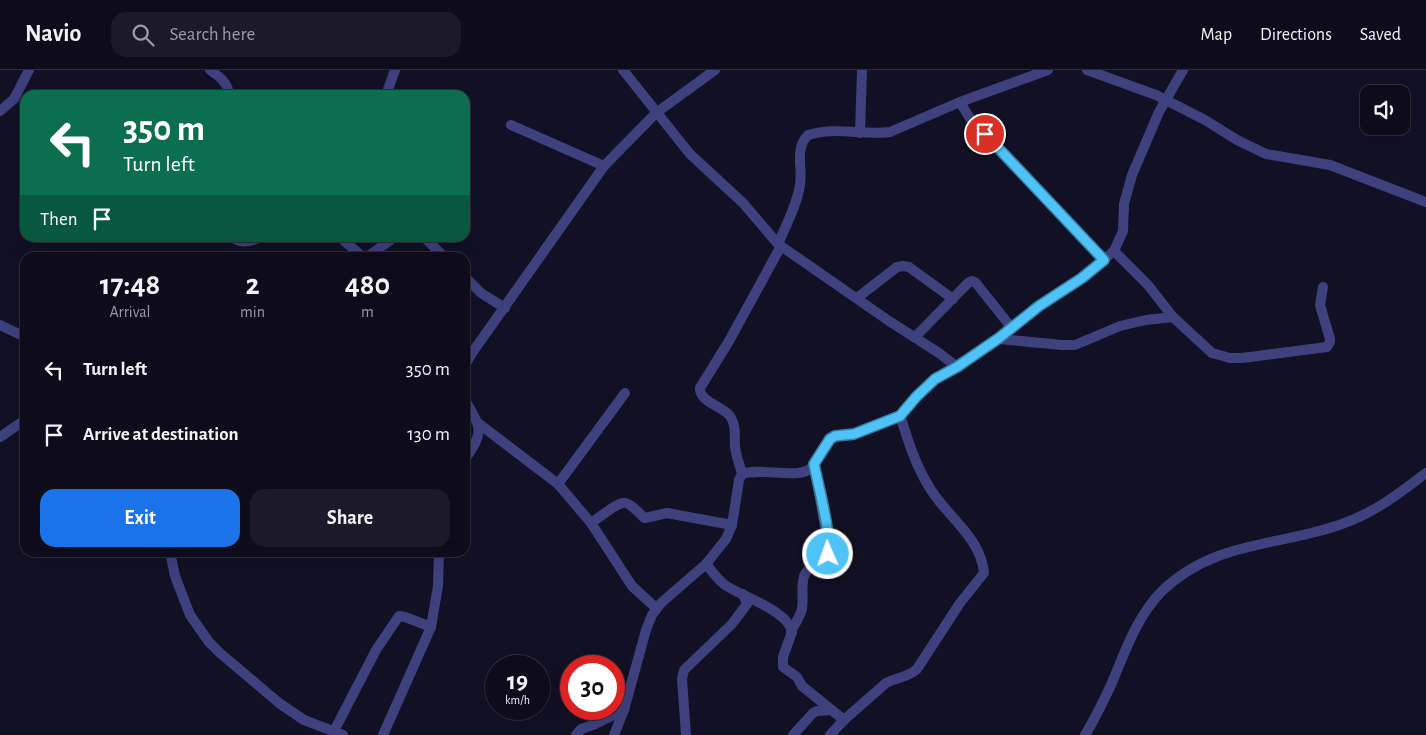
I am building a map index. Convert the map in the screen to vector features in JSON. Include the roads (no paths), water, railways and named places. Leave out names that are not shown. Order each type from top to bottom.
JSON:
[{"type":"street","points":[[0,111],[14,99],[29,70]]},
{"type":"street","points":[[210,70],[225,83],[228,90]]},
{"type":"street","points":[[388,90],[396,70]]},
{"type":"street","points":[[623,70],[690,154],[743,203],[780,245],[957,367]]},
{"type":"street","points":[[860,133],[862,70]]},
{"type":"street","points":[[625,706],[646,630],[656,608],[706,564],[726,539],[732,525],[739,480],[742,474],[735,448],[733,421],[728,413],[703,396],[700,388],[729,341],[780,245],[798,195],[801,179],[799,158],[805,138],[814,133],[829,131],[878,134],[890,132],[960,102],[1048,70]]},
{"type":"street","points":[[1087,70],[1131,84],[1166,100],[1266,154],[1330,165],[1426,202]]},
{"type":"street","points":[[742,474],[759,471],[798,474],[807,471],[814,464],[827,442],[835,436],[854,434],[900,416],[935,379],[957,367],[999,338],[1039,306],[1082,278],[1114,251],[1122,232],[1124,204],[1132,175],[1149,133],[1183,70]]},
{"type":"street","points":[[470,357],[604,166],[656,113],[710,72]]},
{"type":"street","points":[[960,102],[969,117],[1104,260]]},
{"type":"street","points":[[511,125],[604,166]]},
{"type":"street","points":[[346,242],[358,252]]},
{"type":"street","points":[[373,252],[387,242]]},
{"type":"street","points":[[429,242],[439,252]]},
{"type":"street","points":[[1114,251],[1148,285],[1173,317],[1212,354],[1230,358],[1327,347],[1330,342],[1320,305],[1324,287]]},
{"type":"street","points":[[857,298],[897,268],[903,266],[910,267],[953,299]]},
{"type":"street","points":[[915,338],[972,281],[976,282],[1011,327]]},
{"type":"street","points":[[470,282],[481,293],[505,308]]},
{"type":"street","points":[[999,338],[1075,345],[1120,326],[1146,320],[1173,317]]},
{"type":"street","points":[[0,325],[20,335]]},
{"type":"street","points":[[558,484],[625,392]]},
{"type":"street","points":[[470,409],[478,423],[558,484],[592,523],[632,586],[656,608]]},
{"type":"street","points":[[830,735],[886,683],[894,678],[912,674],[917,669],[960,603],[984,572],[981,558],[968,534],[940,502],[927,483],[911,451],[900,416]]},
{"type":"street","points":[[0,437],[20,423]]},
{"type":"street","points":[[470,452],[478,440],[478,423]]},
{"type":"street","points":[[814,464],[829,548],[828,554],[806,572],[803,579],[802,611],[791,631],[783,657],[783,667],[797,677],[802,686],[844,720]]},
{"type":"street","points":[[1085,735],[1097,715],[1140,619],[1161,593],[1183,574],[1211,558],[1248,546],[1328,529],[1360,517],[1369,513],[1426,473]]},
{"type":"street","points":[[592,523],[623,503],[628,504],[645,518],[667,513],[732,525]]},
{"type":"street","points":[[171,557],[190,615],[209,642],[279,703],[304,720],[339,733],[376,650],[399,616],[404,616],[431,627]]},
{"type":"street","points":[[383,735],[431,627],[438,586],[439,557]]},
{"type":"street","points":[[706,564],[724,584],[773,611],[789,624],[791,631]]},
{"type":"street","points":[[686,735],[682,679],[684,670],[740,615],[747,604],[743,594]]},
{"type":"street","points":[[793,735],[813,713],[832,710]]},
{"type":"street","points":[[576,735],[581,729],[603,720]]},
{"type":"street","points":[[614,735],[620,720]]},
{"type":"street","points":[[311,735],[318,725]]}]
